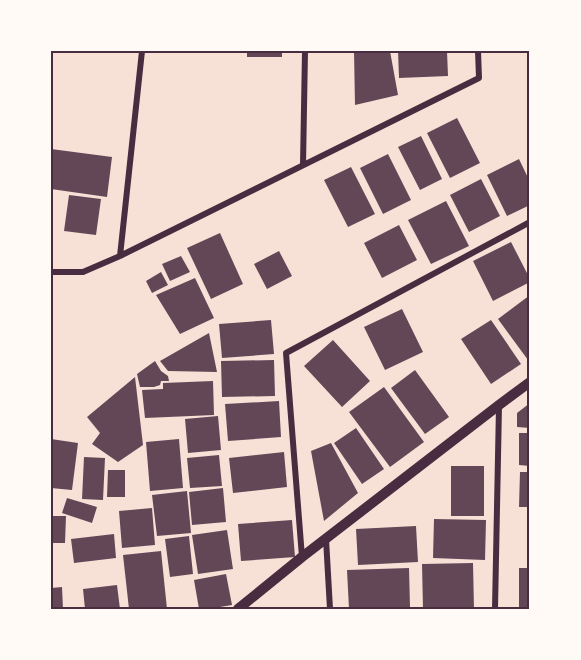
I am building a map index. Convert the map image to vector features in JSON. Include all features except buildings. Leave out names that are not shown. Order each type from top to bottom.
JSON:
[{"type":"street","points":[[120,256],[142,51]]},
{"type":"street","points":[[303,165],[305,51]]},
{"type":"street","points":[[51,273],[83,272],[120,256],[479,78],[478,51]]},
{"type":"street","points":[[302,557],[286,353],[530,222]]},
{"type":"street","points":[[238,609],[530,382]]},
{"type":"street","points":[[495,609],[499,405]]},
{"type":"street","points":[[326,539],[330,609]]}]
